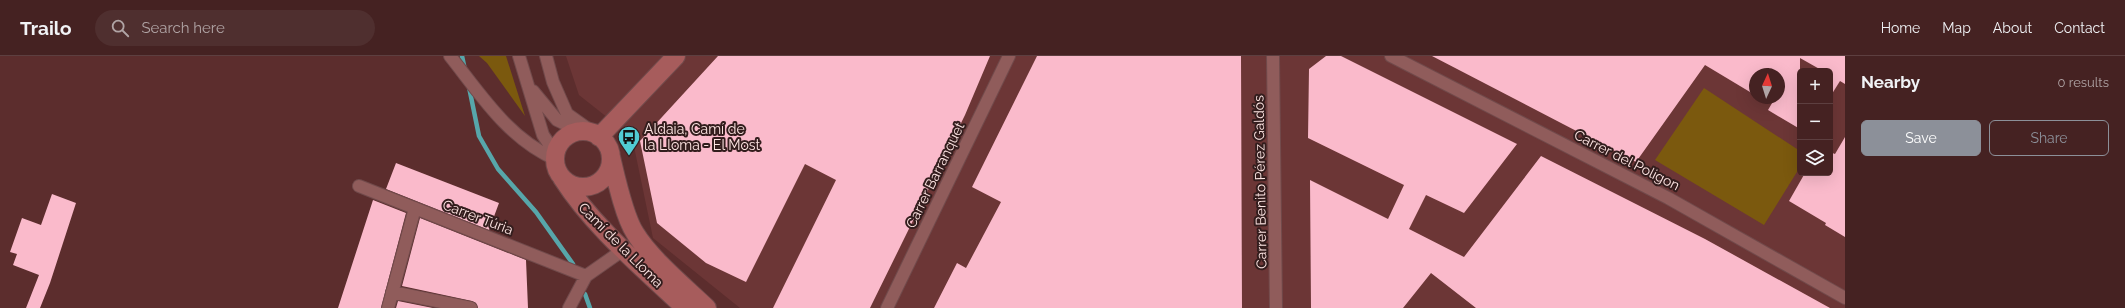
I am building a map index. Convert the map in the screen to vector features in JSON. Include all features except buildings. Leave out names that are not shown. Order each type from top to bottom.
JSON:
[{"type":"street","points":[[450,56],[504,124],[537,151],[555,156]]},
{"type":"street","points":[[519,56],[543,135],[555,156],[557,170],[562,178],[577,186],[594,184],[607,174],[598,141],[567,114],[552,82],[546,56]]},
{"type":"street","points":[[598,141],[676,56]]},
{"type":"street","name":"Carrer Barranquet","points":[[887,308],[1009,56]]},
{"type":"street","name":"Carrer Benito Pérez Galdós","points":[[1274,56],[1276,308]]},
{"type":"street","points":[[1274,68],[1282,56]]},
{"type":"street","name":"Carrer del Poligon","points":[[1391,56],[1668,198],[1845,298]]},
{"type":"street","points":[[529,87],[557,120],[598,141]]},
{"type":"street","points":[[555,156],[558,146],[567,136],[598,141]]},
{"type":"street","name":"Camí de la Lloma","points":[[598,141],[619,190],[634,232],[661,264],[706,308]]},
{"type":"street","name":"Camí de la Lloma","points":[[562,178],[575,198],[624,250],[685,308]]},
{"type":"street","name":"Carrer Túria","points":[[359,186],[586,276]]},
{"type":"street","points":[[388,308],[415,208]]},
{"type":"street","points":[[568,308],[586,276],[624,250]]},
{"type":"street","points":[[392,292],[471,308]]},
{"type":"shaded area","points":[[479,56],[506,56],[525,116],[487,63]]},
{"type":"shaded area","points":[[566,56],[1845,56],[1845,308],[740,308],[653,238],[632,137],[579,95]]},
{"type":"shaded area","points":[[1704,88],[1797,149],[1797,172],[1764,225],[1655,160]]},
{"type":"waterway","points":[[462,56],[465,70]]},
{"type":"waterway","points":[[469,87],[479,136],[498,169],[536,212],[573,264]]},
{"type":"waterway","points":[[585,294],[590,308]]},
{"type":"place","name":"Aldaia, Camí de la Lloma - El Most","points":[[629,156]]}]
